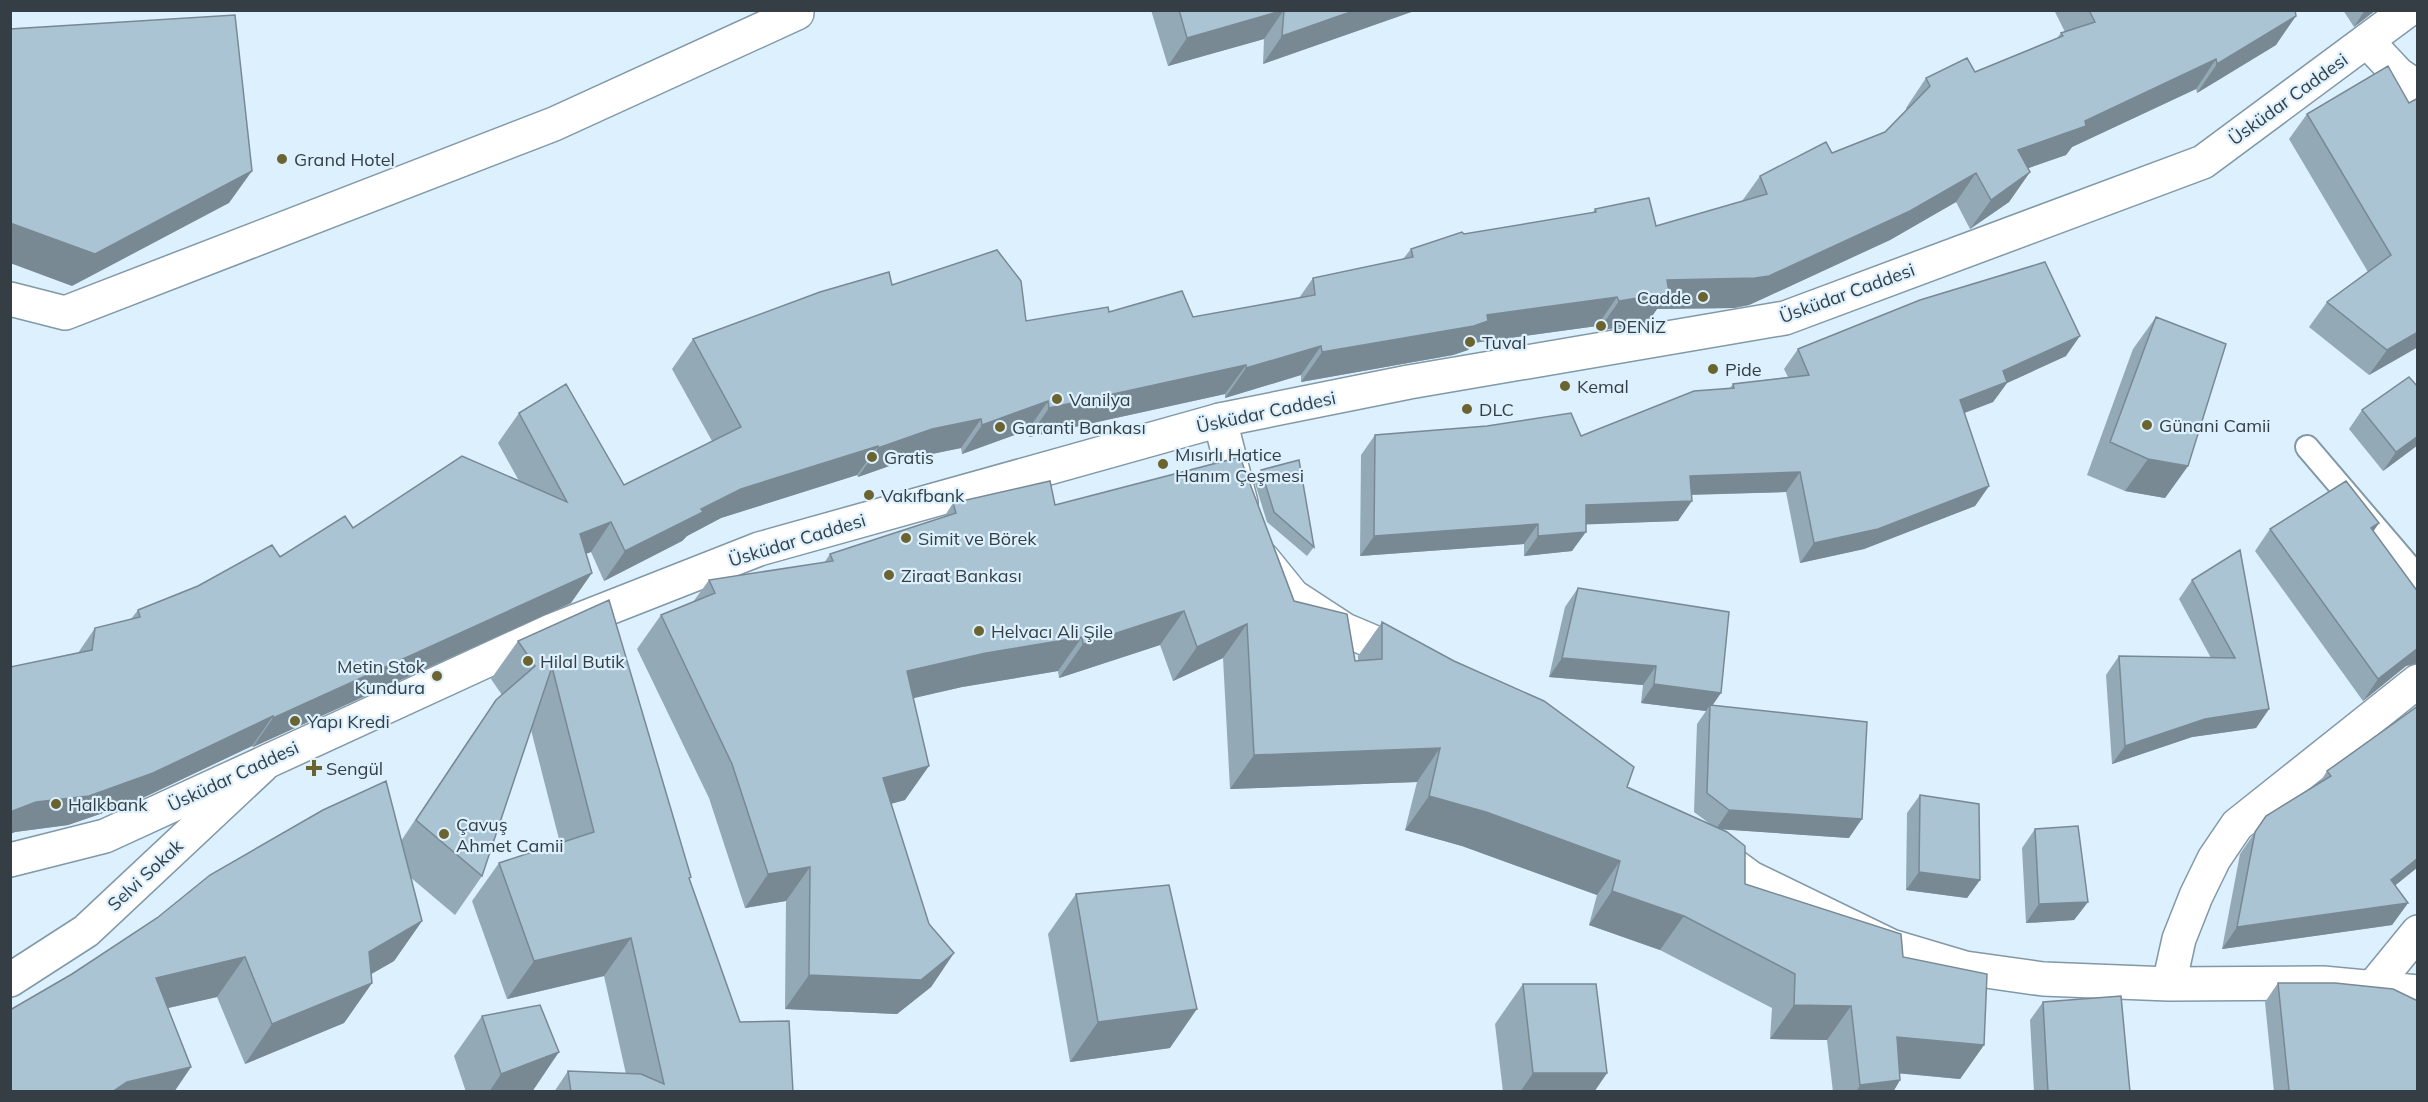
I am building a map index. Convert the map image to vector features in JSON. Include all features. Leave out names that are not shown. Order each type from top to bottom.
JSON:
[{"type":"street","points":[[10,299],[65,313],[554,124],[797,12],[797,10]]},
{"type":"street","name":"Üsküdar Caddesi","points":[[10,860],[105,836],[270,758],[553,630],[759,549],[1220,420],[1409,382],[1785,318],[2203,162],[2408,10]]},
{"type":"street","points":[[2367,41],[2398,74],[2418,88]]},
{"type":"street","points":[[1220,420],[1243,512],[1261,556],[1293,596],[1345,630],[1436,668]]},
{"type":"street","points":[[2169,984],[2179,939],[2196,896],[2214,859],[2237,825],[2418,681]]},
{"type":"street","name":"Selvi Sokak","points":[[10,980],[86,931],[270,758]]},
{"type":"street","points":[[1685,829],[1751,878],[1891,946],[1965,968],[2043,979],[2169,984],[2323,982],[2418,992]]},
{"type":"street","points":[[2373,987],[2418,932]]},
{"type":"lane","points":[[2307,447],[2418,576]]},
{"type":"building","points":[[1179,10],[1284,10],[1187,38]]},
{"type":"building","points":[[1284,10],[1356,10],[1282,36]]},
{"type":"building","points":[[2089,10],[2295,10],[2296,16],[2217,64],[2216,59],[2085,121],[2086,126],[2018,150],[2030,172],[1991,200],[1976,173],[1910,211],[1769,276],[1667,280],[1669,293],[1619,301],[1617,297],[1487,315],[1488,321],[1474,326],[1322,352],[1321,346],[1246,368],[1246,365],[1049,408],[1048,401],[982,425],[981,419],[932,429],[878,448],[878,446],[741,489],[701,509],[703,512],[625,551],[611,522],[580,534],[592,573],[273,718],[273,716],[153,773],[89,796],[36,802],[10,812],[10,667],[92,650],[95,628],[140,617],[138,610],[198,586],[272,545],[280,557],[345,516],[353,528],[462,456],[567,502],[519,413],[566,384],[624,485],[741,427],[693,339],[820,292],[889,272],[892,285],[997,250],[1021,281],[1026,321],[1108,307],[1109,312],[1182,291],[1193,317],[1315,295],[1313,278],[1413,257],[1411,249],[1462,232],[1464,234],[1596,212],[1595,209],[1649,198],[1656,226],[1767,194],[1760,176],[1826,142],[1832,153],[1885,132],[1930,86],[1926,78],[1967,58],[1975,72],[2063,36],[2061,33],[2095,22]]},
{"type":"building","points":[[235,15],[252,171],[95,254],[10,223],[10,29]]},
{"type":"building","points":[[2388,66],[2409,103],[2418,98],[2418,332],[2387,350],[2327,302],[2391,255],[2307,114]]},
{"type":"building","points":[[2045,262],[2080,336],[2003,371],[2007,382],[1960,400],[1989,486],[1878,529],[1814,543],[1800,472],[1690,476],[1692,501],[1586,505],[1586,532],[1538,536],[1538,524],[1374,536],[1375,435],[1487,426],[1571,413],[1581,436],[1694,391],[1734,388],[1733,384],[1809,375],[1798,349],[1920,300]]},
{"type":"building","name":"Günani Camii","points":[[2156,317],[2226,344],[2188,466],[2148,459],[2110,442]]},
{"type":"building","points":[[2409,377],[2418,387],[2418,436],[2396,452],[2362,410]]},
{"type":"building","points":[[1240,457],[1294,601],[1347,614],[1355,661],[1382,659],[1382,622],[1454,661],[1544,701],[1634,767],[1627,787],[1727,832],[1745,846],[1745,884],[1901,934],[1903,957],[1987,974],[1984,1045],[1897,1037],[1900,1080],[1860,1085],[1851,1006],[1794,1005],[1795,974],[1684,916],[1612,891],[1620,861],[1486,812],[1429,796],[1440,748],[1254,755],[1247,624],[1197,647],[1184,611],[1083,644],[1082,637],[986,653],[907,671],[929,766],[883,778],[929,924],[954,953],[921,980],[809,975],[810,867],[768,874],[732,764],[661,615],[715,593],[709,580],[833,561],[830,554],[956,513],[953,503],[1050,481],[1055,505]]},
{"type":"building","points":[[1299,460],[1314,547],[1274,512],[1261,470]]},
{"type":"building","points":[[2346,481],[2379,523],[2371,528],[2418,592],[2418,648],[2378,679],[2270,529]]},
{"type":"building","points":[[2240,550],[2269,709],[2205,719],[2125,746],[2119,656],[2235,658],[2192,580]]},
{"type":"building","points":[[1578,588],[1729,612],[1721,693],[1654,684],[1656,666],[1562,658]]},
{"type":"building","points":[[609,600],[691,877],[689,878],[740,1022],[789,1021],[793,1092],[571,1092],[568,1071],[641,1074],[664,1084],[631,938],[534,961],[499,863],[594,832],[552,667],[482,876],[416,820],[496,700],[535,666],[518,641]]},
{"type":"building","points":[[1710,705],[1867,722],[1862,819],[1729,810],[1707,793]]},
{"type":"building","points":[[2418,706],[2418,858],[2391,880],[2408,903],[2237,927],[2255,832],[2266,816],[2331,776],[2327,771]]},
{"type":"building","points":[[386,781],[422,921],[369,952],[372,983],[272,1024],[245,957],[156,978],[191,1067],[127,1082],[112,1092],[10,1092],[10,1010],[72,974],[157,918],[210,875],[323,810]]},
{"type":"building","points":[[1920,795],[1979,804],[1980,880],[1919,872]]},
{"type":"building","points":[[2078,826],[2088,902],[2039,904],[2035,829]]},
{"type":"building","points":[[1169,885],[1197,1009],[1098,1022],[1076,894]]},
{"type":"building","points":[[2278,983],[2335,983],[2393,989],[2418,1001],[2418,1092],[2279,1092],[2289,1090]]},
{"type":"building","points":[[1523,984],[1596,984],[1607,1073],[1533,1073]]},
{"type":"building","points":[[2121,996],[2130,1092],[2048,1092],[2043,1002]]},
{"type":"building","points":[[540,1005],[559,1052],[501,1074],[482,1016]]},
{"type":"place","name":"Grand Hotel","points":[[282,159]]},
{"type":"place","name":"Cadde","points":[[1703,297]]},
{"type":"place","name":"DENİZ","points":[[1601,326]]},
{"type":"place","name":"Tuval","points":[[1470,342]]},
{"type":"place","name":"Pide","points":[[1713,369]]},
{"type":"place","name":"Kemal","points":[[1565,386]]},
{"type":"place","name":"Vanilya","points":[[1057,399]]},
{"type":"place","name":"DLC","points":[[1467,409]]},
{"type":"place","name":"Günani Camii","points":[[2147,425]]},
{"type":"place","name":"Garanti Bankası","points":[[1000,427]]},
{"type":"place","name":"Gratis","points":[[872,457]]},
{"type":"place","name":"Mısırlı Hatice Hanım Çeşmesi","points":[[1163,464]]},
{"type":"place","name":"Vakıfbank","points":[[869,495]]},
{"type":"place","name":"Simit ve Börek","points":[[906,538]]},
{"type":"place","name":"Ziraat Bankası","points":[[889,575]]},
{"type":"place","name":"Helvacı Ali Şile","points":[[979,631]]},
{"type":"place","name":"Hilal Butik","points":[[528,661]]},
{"type":"place","name":"Metin Stok Kundura","points":[[437,676]]},
{"type":"place","name":"Yapı Kredi","points":[[295,721]]},
{"type":"place","name":"Sengül","points":[[314,768]]},
{"type":"place","name":"Halkbank","points":[[56,804]]},
{"type":"place","name":"Çavuş Ahmet Camii","points":[[444,834]]}]
